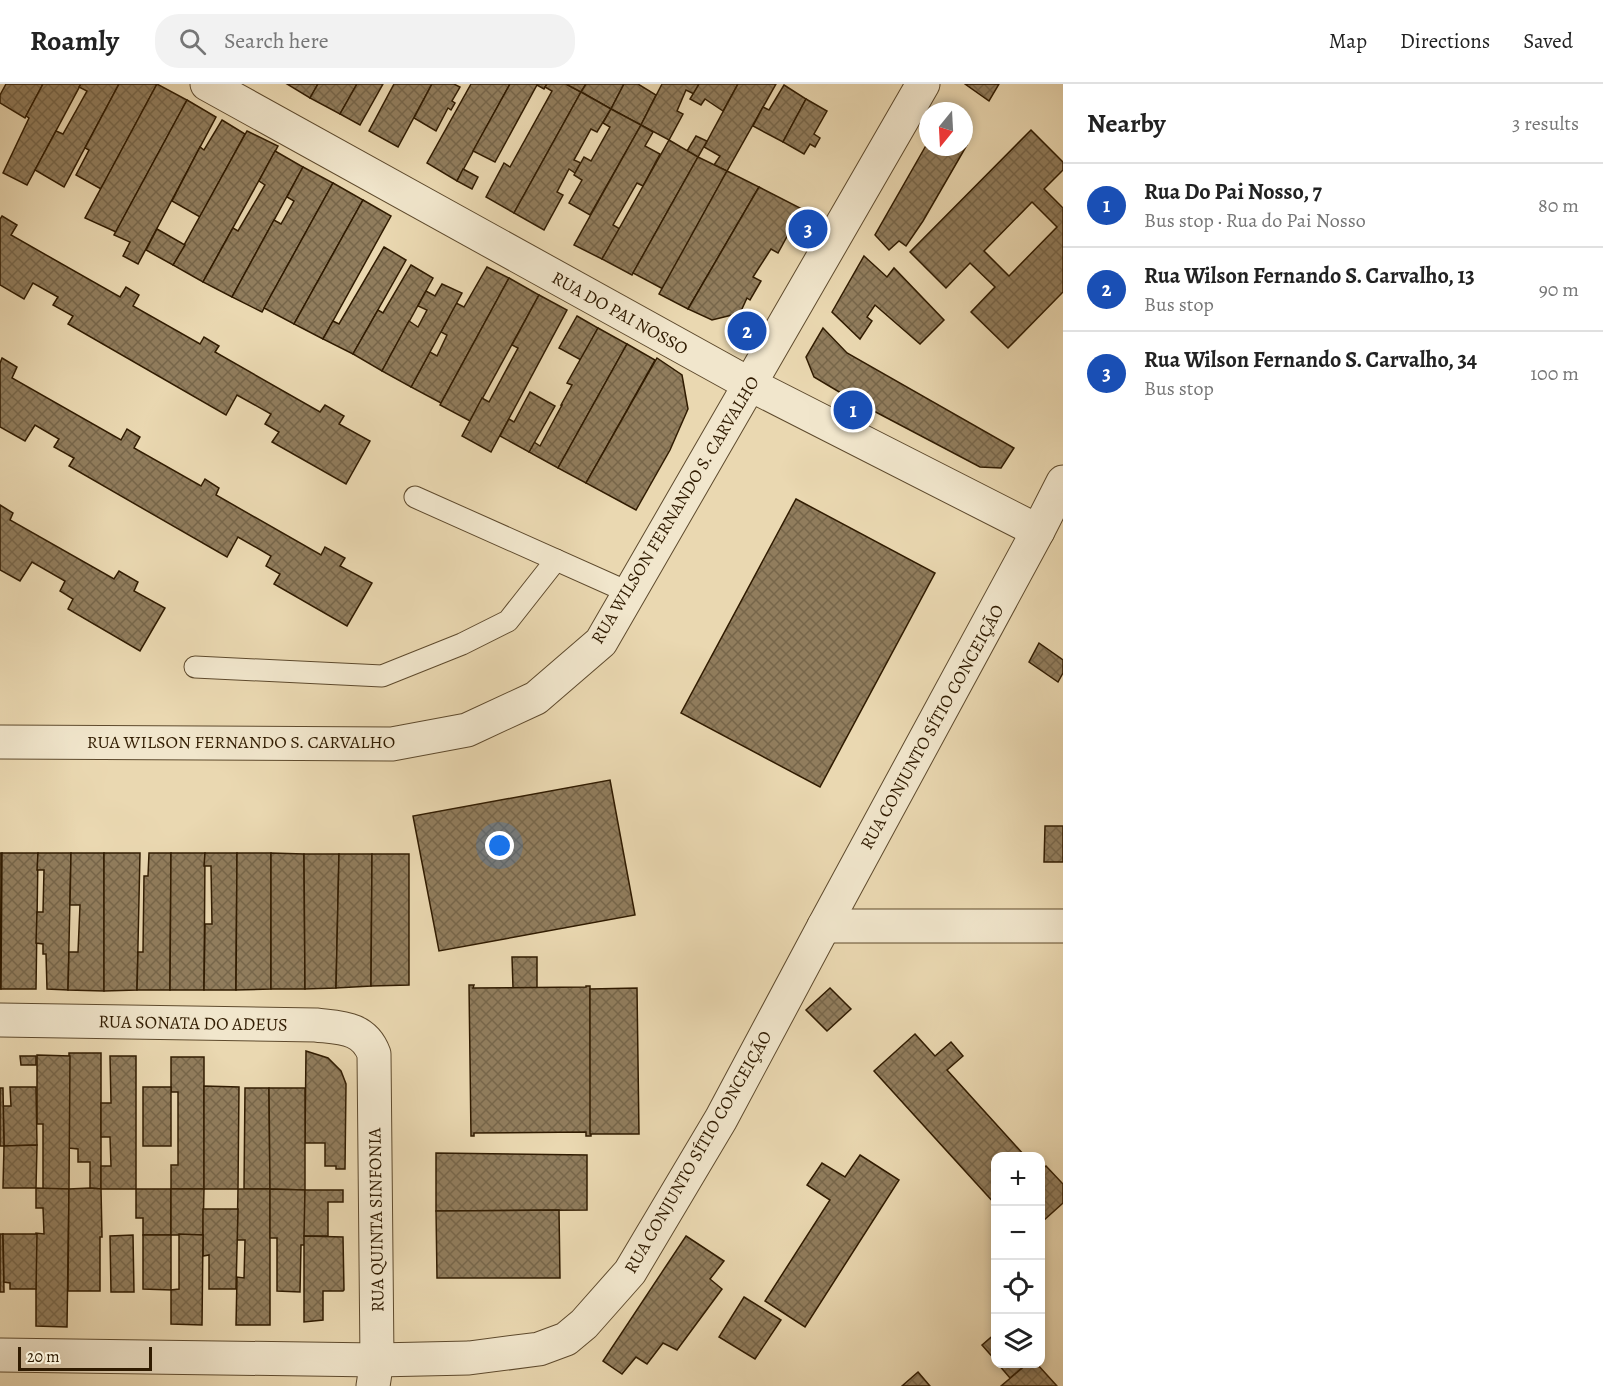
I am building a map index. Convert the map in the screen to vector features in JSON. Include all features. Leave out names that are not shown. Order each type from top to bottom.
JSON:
[{"type":"street","name":"RUA DO PAI NOSSO","points":[[207,84],[751,385],[1038,531]]},
{"type":"street","name":"RUA WILSON FERNANDO S. CARVALHO","points":[[0,742],[392,744],[467,730],[536,698],[601,642],[923,84]]},
{"type":"street","name":"RUA CONJUNTO SÍTIO CONCEIÇÃO","points":[[0,1355],[375,1373],[539,1349],[566,1339],[584,1324],[630,1272],[721,1119],[1063,482]]},
{"type":"street","points":[[824,926],[1063,926]]},
{"type":"street","name":"RUA SONATA DO ADEUS","points":[[0,1020],[316,1025],[344,1028],[361,1035],[370,1043],[374,1054]]},
{"type":"street","name":"RUA QUINTA SINFONIA","points":[[374,1054],[375,1373]]},
{"type":"lane","points":[[415,497],[630,592]]},
{"type":"lane","points":[[195,667],[382,676],[462,644],[508,621],[556,560]]},
{"type":"building","points":[[6,84],[43,84],[25,118],[0,103],[0,95]]},
{"type":"building","points":[[43,84],[81,84],[27,185],[3,173],[29,118],[26,116]]},
{"type":"building","points":[[81,84],[119,84],[64,187],[35,170],[56,131],[63,134],[87,91],[79,87]]},
{"type":"building","points":[[119,84],[157,84],[101,189],[76,175],[89,150],[85,148]]},
{"type":"building","points":[[157,84],[187,100],[116,232],[85,218]]},
{"type":"building","points":[[287,84],[318,84],[310,98]]},
{"type":"building","points":[[318,84],[357,84],[340,114],[310,98]]},
{"type":"building","points":[[357,84],[383,84],[360,125],[340,114]]},
{"type":"building","points":[[394,84],[432,84],[398,147],[369,131]]},
{"type":"building","points":[[432,84],[454,84],[460,87],[452,101],[455,103],[451,110],[448,108],[436,131],[414,118]]},
{"type":"building","points":[[471,84],[510,84],[457,181],[427,163]]},
{"type":"building","points":[[510,84],[547,84],[544,89],[537,85],[495,162],[473,151]]},
{"type":"building","points":[[547,84],[566,84],[581,92],[514,213],[486,197],[504,163],[510,167],[552,91],[545,87]]},
{"type":"building","points":[[566,84],[586,84],[581,92]]},
{"type":"building","points":[[586,84],[624,84],[611,109],[581,92]]},
{"type":"building","points":[[624,84],[638,84],[656,95],[641,125],[611,109]]},
{"type":"building","points":[[662,84],[699,84],[694,94],[686,90],[677,111],[683,114],[669,140],[641,125]]},
{"type":"building","points":[[699,84],[738,84],[723,111],[705,99],[701,105],[690,99]]},
{"type":"building","points":[[738,84],[776,84],[727,171],[714,165],[720,156],[704,147]]},
{"type":"building","points":[[965,84],[999,84],[989,101]]},
{"type":"building","points":[[784,85],[806,99],[783,142],[753,126],[763,107],[769,110]]},
{"type":"building","points":[[581,92],[611,109],[597,132],[591,129],[574,160],[581,163],[575,173],[569,169],[557,192],[563,195],[544,230],[514,213]]},
{"type":"building","points":[[806,99],[827,111],[814,134],[820,138],[815,147],[810,144],[804,154],[783,142]]},
{"type":"building","points":[[187,100],[216,117],[138,264],[123,256],[130,242],[114,235]]},
{"type":"building","points":[[611,109],[641,125],[590,215],[569,203],[582,180],[574,175],[584,157],[591,161],[610,127],[603,123]]},
{"type":"building","points":[[222,120],[245,134],[200,217],[172,201],[200,147],[204,150]]},
{"type":"building","points":[[641,125],[653,132],[645,146],[660,154],[643,186],[637,183],[613,225],[620,229],[602,259],[574,245]]},
{"type":"building","points":[[1031,130],[1063,162],[1063,170],[1044,189],[1063,208],[1063,292],[1008,348],[971,312],[995,287],[970,263],[946,288],[910,252]],"holes":[[[1032,202],[1057,227],[1009,276],[984,251]]]},
{"type":"building","points":[[247,131],[278,146],[203,282],[173,265]]},
{"type":"building","points":[[696,136],[707,141],[698,157],[687,151]]},
{"type":"building","points":[[669,140],[698,157],[632,275],[602,259]]},
{"type":"building","points":[[275,151],[303,167],[232,297],[203,282],[233,228],[238,231],[265,185],[259,181]]},
{"type":"building","points":[[920,156],[961,156],[906,246],[899,241],[889,250],[875,235]]},
{"type":"building","points":[[698,157],[727,171],[663,289],[633,273]]},
{"type":"building","points":[[303,167],[333,183],[262,312],[232,297],[274,220],[281,224],[294,201],[287,197]]},
{"type":"building","points":[[463,169],[478,177],[472,189],[457,181]]},
{"type":"building","points":[[727,171],[759,187],[688,309],[659,294]]},
{"type":"building","points":[[333,183],[363,200],[294,324],[264,308]]},
{"type":"building","points":[[759,187],[802,209],[778,253],[771,249],[753,277],[761,281],[750,300],[747,298],[740,313],[712,320],[688,309]]},
{"type":"building","points":[[363,200],[391,216],[323,339],[294,324]]},
{"type":"building","points":[[2,216],[17,225],[11,235],[120,297],[126,287],[139,295],[133,306],[200,344],[204,337],[219,346],[215,352],[320,412],[325,405],[344,416],[339,424],[370,441],[346,484],[272,442],[279,432],[265,424],[271,414],[237,395],[226,415],[68,324],[73,316],[53,305],[58,297],[33,283],[24,299],[0,285],[0,219]]},
{"type":"building","points":[[157,229],[185,245],[173,265],[146,250]]},
{"type":"building","points":[[384,247],[406,260],[353,354],[323,339],[333,321],[339,324]]},
{"type":"building","points":[[864,256],[887,277],[894,268],[944,320],[920,344],[875,305],[867,317],[872,321],[860,339],[832,312]]},
{"type":"building","points":[[411,265],[433,278],[382,371],[353,354],[378,310],[383,313]]},
{"type":"building","points":[[487,267],[509,278],[441,403],[411,387],[430,352],[437,356],[447,335],[441,332],[456,303],[464,307]]},
{"type":"building","points":[[509,278],[539,295],[470,421],[440,405]]},
{"type":"building","points":[[442,284],[462,293],[411,387],[382,371],[409,321],[418,327],[427,310],[418,306],[426,291],[435,296]]},
{"type":"building","points":[[539,295],[567,310],[491,452],[462,436],[482,398],[489,402],[518,348],[512,345]]},
{"type":"building","points":[[577,316],[598,328],[581,360],[559,348]]},
{"type":"building","points":[[598,328],[627,344],[558,468],[529,452],[534,442],[540,446],[572,385],[567,383]]},
{"type":"building","points":[[823,328],[847,353],[1014,448],[1001,468],[980,467],[814,377],[806,357]]},
{"type":"building","points":[[627,344],[655,360],[586,483],[558,468]]},
{"type":"building","points":[[2,358],[17,367],[12,378],[121,440],[127,429],[140,437],[134,448],[201,486],[205,479],[219,488],[216,495],[321,555],[325,547],[345,558],[340,566],[372,583],[347,626],[274,584],[280,574],[266,566],[271,556],[238,537],[227,557],[69,466],[74,458],[54,447],[59,439],[35,425],[25,441],[0,427],[0,363]]},
{"type":"building","points":[[657,358],[682,375],[688,409],[670,450],[636,510],[586,483]]},
{"type":"building","points":[[530,392],[555,406],[529,452],[500,436],[509,419],[514,422]]},
{"type":"building","points":[[796,499],[935,573],[820,787],[681,713]]},
{"type":"building","points":[[0,505],[13,513],[10,520],[114,579],[119,571],[138,582],[134,591],[165,608],[140,651],[68,609],[73,599],[60,591],[65,581],[32,562],[20,581],[0,570]]},
{"type":"building","points":[[1039,643],[1063,660],[1063,673],[1058,682],[1029,662]]},
{"type":"building","points":[[610,780],[635,915],[439,951],[413,816]]},
{"type":"building","points":[[1045,826],[1063,826],[1063,862],[1044,862]]},
{"type":"building","points":[[0,853],[2,853],[1,989],[0,989]]},
{"type":"building","points":[[2,853],[38,853],[36,989],[1,989]]},
{"type":"building","points":[[38,853],[71,853],[68,990],[47,989],[46,954],[43,954],[43,944],[36,943],[37,912],[43,912],[44,870],[37,870]]},
{"type":"building","points":[[71,853],[104,853],[104,991],[68,990],[69,952],[78,952],[80,905],[70,905]]},
{"type":"building","points":[[104,853],[140,853],[137,990],[104,991]]},
{"type":"building","points":[[149,853],[171,853],[170,990],[137,990],[138,952],[143,952],[144,876],[148,876]]},
{"type":"building","points":[[171,853],[205,853],[204,990],[170,990]]},
{"type":"building","points":[[205,853],[237,853],[236,990],[204,990],[205,924],[212,924],[211,866],[204,866]]},
{"type":"building","points":[[237,853],[271,853],[271,989],[236,990]]},
{"type":"building","points":[[271,853],[304,854],[305,989],[271,989]]},
{"type":"building","points":[[304,854],[339,854],[336,988],[305,989]]},
{"type":"building","points":[[339,854],[372,854],[371,986],[336,988]]},
{"type":"building","points":[[372,854],[409,854],[409,985],[371,986]]},
{"type":"building","points":[[512,957],[537,957],[537,988],[513,988]]},
{"type":"building","points":[[469,985],[474,985],[473,988],[590,986],[591,1136],[586,1136],[586,1132],[474,1133],[474,1136],[471,1136]]},
{"type":"building","points":[[637,988],[639,1134],[590,1134],[590,989]]},
{"type":"building","points":[[830,988],[851,1009],[827,1031],[806,1010]]},
{"type":"building","points":[[915,1034],[935,1056],[951,1042],[963,1056],[947,1070],[1021,1152],[991,1152],[991,1200],[874,1071]]},
{"type":"building","points":[[306,1051],[328,1058],[341,1071],[346,1084],[345,1169],[325,1166],[325,1143],[305,1143]]},
{"type":"building","points":[[69,1053],[101,1053],[101,1189],[90,1188],[90,1162],[78,1162],[78,1149],[69,1148]]},
{"type":"building","points":[[37,1055],[70,1056],[69,1189],[43,1189],[43,1124],[37,1124]]},
{"type":"building","points":[[20,1056],[36,1056],[36,1065],[21,1065]]},
{"type":"building","points":[[110,1056],[136,1056],[136,1189],[101,1189],[101,1166],[111,1166],[110,1137],[101,1137],[101,1103],[111,1103]]},
{"type":"building","points":[[171,1057],[204,1057],[204,1189],[171,1189],[171,1165],[178,1165],[178,1092],[171,1092]]},
{"type":"building","points":[[204,1086],[239,1087],[238,1189],[204,1189]]},
{"type":"building","points":[[10,1087],[36,1087],[37,1145],[4,1146],[3,1106],[11,1106]]},
{"type":"building","points":[[143,1087],[171,1087],[171,1146],[143,1146]]},
{"type":"building","points":[[0,1088],[3,1088],[4,1146],[0,1146]]},
{"type":"building","points":[[245,1088],[269,1088],[270,1189],[244,1189]]},
{"type":"building","points":[[269,1088],[305,1088],[305,1190],[270,1189]]},
{"type":"building","points":[[37,1145],[36,1188],[3,1188],[4,1146]]},
{"type":"building","points":[[436,1153],[587,1155],[587,1210],[436,1211]]},
{"type":"building","points":[[860,1155],[899,1180],[805,1327],[765,1301],[830,1200],[807,1185],[822,1163],[845,1177]]},
{"type":"building","points":[[1045,1167],[1063,1184],[1063,1203],[1045,1219],[1045,1206]]},
{"type":"building","points":[[36,1188],[69,1189],[67,1327],[36,1326],[36,1233],[44,1234],[43,1208],[36,1208]]},
{"type":"building","points":[[69,1189],[101,1189],[100,1291],[68,1291]]},
{"type":"building","points":[[136,1189],[171,1189],[171,1235],[143,1235],[143,1218],[136,1218]]},
{"type":"building","points":[[171,1189],[204,1189],[203,1235],[171,1235]]},
{"type":"building","points":[[238,1189],[270,1189],[270,1325],[236,1325],[237,1277],[244,1278],[245,1240],[237,1240]]},
{"type":"building","points":[[270,1189],[305,1190],[305,1245],[301,1245],[300,1292],[277,1291],[277,1238],[270,1238]]},
{"type":"building","points":[[305,1190],[343,1190],[343,1202],[328,1202],[328,1236],[304,1236]]},
{"type":"building","points":[[203,1209],[238,1209],[236,1289],[209,1289],[209,1255],[203,1256]]},
{"type":"building","points":[[559,1210],[560,1278],[437,1278],[436,1211]]},
{"type":"building","points":[[0,1234],[3,1234],[4,1292],[0,1292]]},
{"type":"building","points":[[3,1234],[37,1234],[36,1289],[10,1289],[10,1283],[4,1282]]},
{"type":"building","points":[[179,1234],[203,1235],[202,1325],[171,1324],[171,1290],[179,1289]]},
{"type":"building","points":[[133,1235],[134,1292],[111,1292],[110,1236]]},
{"type":"building","points":[[143,1235],[171,1235],[171,1290],[143,1289]]},
{"type":"building","points":[[304,1236],[343,1237],[344,1290],[323,1291],[323,1320],[304,1322]]},
{"type":"building","points":[[686,1236],[724,1261],[710,1279],[722,1289],[677,1350],[663,1343],[647,1364],[636,1357],[622,1374],[603,1361]]},
{"type":"building","points":[[744,1297],[781,1320],[755,1359],[719,1337]]},
{"type":"building","points":[[991,1337],[991,1355],[982,1345]]},
{"type":"building","points":[[1001,1368],[1022,1368],[1010,1378]]},
{"type":"building","points":[[1022,1368],[1041,1368],[1057,1386],[1001,1386]]},
{"type":"building","points":[[918,1372],[930,1386],[902,1386]]},
{"type":"place","name":"Rua Wilson Fernando S. Carvalho, 34","points":[[808,229]]},
{"type":"place","name":"Rua Wilson Fernando S. Carvalho, 13","points":[[747,331]]},
{"type":"place","name":"Rua Do Pai Nosso, 7","points":[[853,410]]}]
